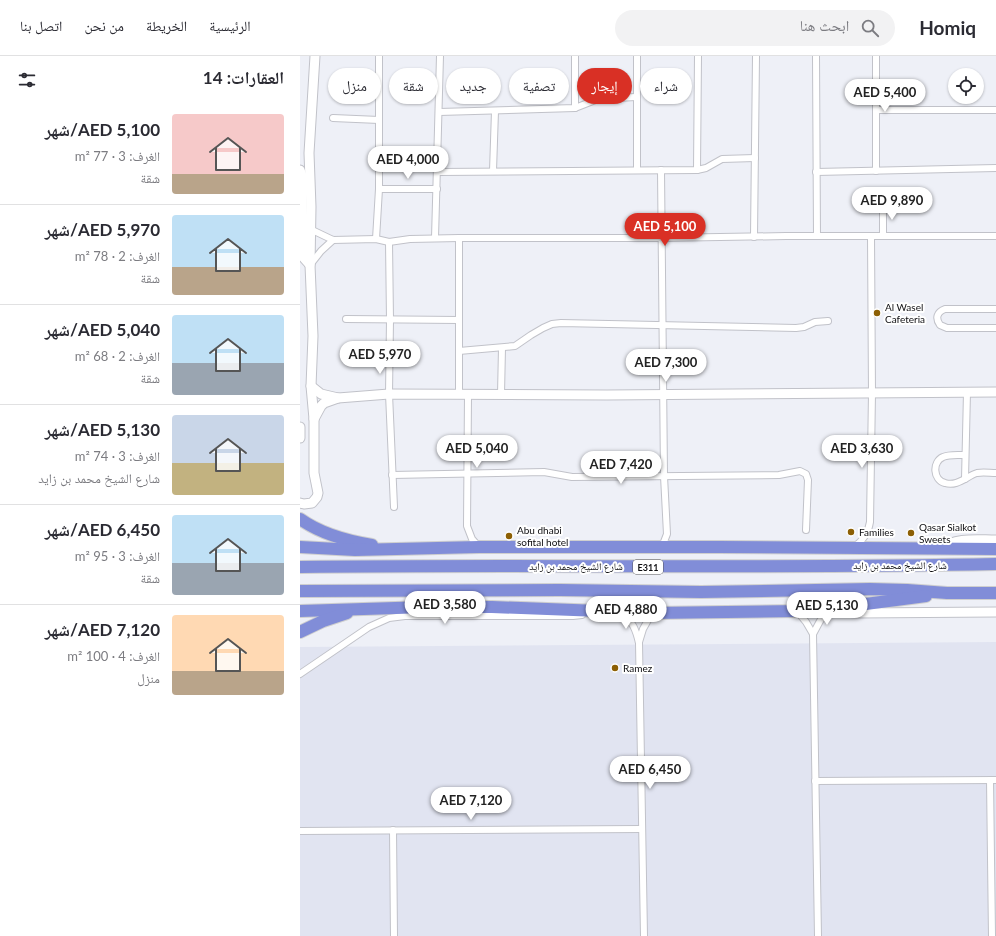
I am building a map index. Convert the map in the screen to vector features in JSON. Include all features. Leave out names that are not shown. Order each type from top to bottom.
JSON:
[{"type":"highway","points":[[300,519],[316,529],[339,537],[370,544],[401,548]]},
{"type":"highway","points":[[300,530],[336,542],[386,550]]},
{"type":"highway","points":[[300,547],[355,550],[386,550],[401,548],[662,546],[996,549]]},
{"type":"highway","name":"شارع الشيخ محمد بن زايد","points":[[300,567],[701,567],[996,564]]},
{"type":"highway","points":[[300,591],[560,590],[701,592],[870,589],[947,593],[996,593]]},
{"type":"highway","points":[[300,611],[492,607],[652,613],[797,611],[828,609],[947,593]]},
{"type":"highway","points":[[300,632],[323,621],[362,610]]},
{"type":"street","points":[[300,502],[304,504],[312,503],[317,497],[318,493],[314,473],[314,419],[311,386],[313,336],[310,265],[310,153],[315,56]]},
{"type":"street","points":[[376,239],[379,189],[379,56]]},
{"type":"street","points":[[435,238],[440,56]]},
{"type":"street","points":[[575,56],[575,108]]},
{"type":"street","points":[[637,56],[637,170]]},
{"type":"street","points":[[697,170],[698,56]]},
{"type":"street","points":[[754,237],[756,56]]},
{"type":"street","points":[[816,56],[817,236]]},
{"type":"street","points":[[876,56],[876,171]]},
{"type":"street","points":[[439,112],[575,108],[598,99],[636,97]]},
{"type":"street","points":[[876,110],[996,110]]},
{"type":"street","points":[[494,171],[495,111]]},
{"type":"street","points":[[333,118],[379,120]]},
{"type":"street","points":[[437,172],[697,170],[706,168],[722,159],[755,158]]},
{"type":"street","points":[[816,172],[996,168]]},
{"type":"street","points":[[300,170],[302,176],[303,257],[310,265]]},
{"type":"street","points":[[661,170],[664,476],[668,534],[662,546]]},
{"type":"street","points":[[379,189],[437,189]]},
{"type":"street","points":[[883,206],[883,236]]},
{"type":"street","points":[[310,229],[333,240],[376,239],[388,242],[435,238],[996,236]]},
{"type":"street","points":[[852,548],[863,539],[869,528],[872,393],[871,236]]},
{"type":"street","points":[[459,395],[460,238]]},
{"type":"street","points":[[310,265],[321,251],[333,240]]},
{"type":"street","points":[[388,242],[390,320],[388,394],[394,507]]},
{"type":"street","points":[[996,309],[945,308],[938,313],[937,318],[940,325],[947,328],[996,328]]},
{"type":"street","points":[[346,319],[459,320]]},
{"type":"street","points":[[459,351],[502,348],[518,345],[531,335],[556,323],[796,328],[804,327],[815,322],[828,321]]},
{"type":"street","points":[[501,394],[502,348]]},
{"type":"street","points":[[311,386],[321,394],[338,398]]},
{"type":"street","points":[[965,479],[967,392]]},
{"type":"street","points":[[314,419],[324,403],[338,398],[388,394],[607,395],[996,392]]},
{"type":"street","points":[[468,395],[467,526],[472,539],[479,547]]},
{"type":"street","points":[[300,427],[300,438]]},
{"type":"street","points":[[965,455],[947,456],[939,460],[935,468],[937,477],[944,483],[953,484],[980,473],[996,473]]},
{"type":"street","points":[[392,475],[544,472],[572,477],[779,475],[797,471],[806,474],[808,480],[806,530]]},
{"type":"street","points":[[939,549],[948,543],[959,540],[996,540]]},
{"type":"street","points":[[818,936],[813,634],[820,621],[828,609],[846,613],[996,612]]},
{"type":"street","points":[[797,611],[813,634]]},
{"type":"street","points":[[300,674],[369,627],[393,617],[573,616],[599,612]]},
{"type":"street","points":[[621,612],[634,626],[638,643],[644,936]]},
{"type":"street","points":[[638,643],[643,629],[652,613]]},
{"type":"street","points":[[815,781],[993,780],[993,932]]},
{"type":"street","points":[[300,831],[642,829]]},
{"type":"street","points":[[393,830],[394,936]]},
{"type":"shaded area","points":[[996,642],[996,936],[300,936],[300,647]]},
{"type":"place","name":"Al Wasel Cafeteria","points":[[877,313]]},
{"type":"place","name":"Families","points":[[851,532]]},
{"type":"place","name":"Qasar Sialkot Sweets","points":[[911,533]]},
{"type":"place","name":"Abu dhabi sofital hotel","points":[[509,536]]},
{"type":"place","name":"Ramez","points":[[615,668]]}]
